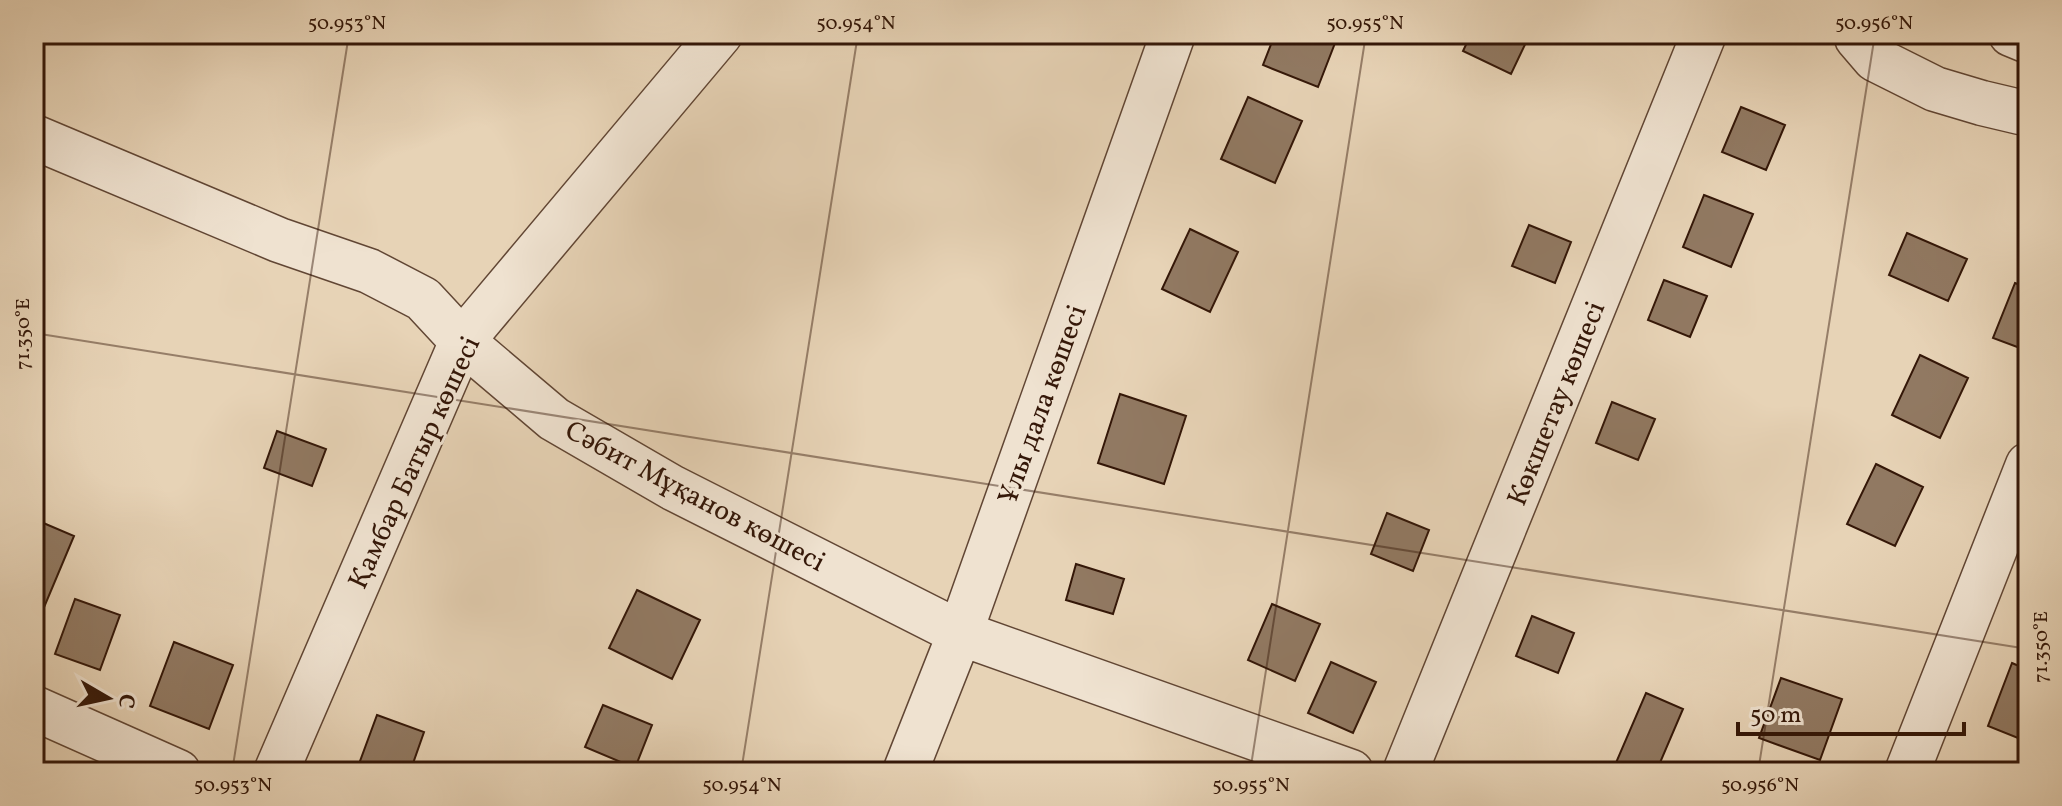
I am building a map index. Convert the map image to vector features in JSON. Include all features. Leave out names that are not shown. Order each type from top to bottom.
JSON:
[{"type":"street","name":"Қамбар Батыр көшесі","points":[[276,772],[462,341],[720,34]]},
{"type":"street","name":"Ұлы дала көшесі","points":[[905,772],[960,633],[1173,34]]},
{"type":"street","name":"Көкшетау көшесі","points":[[1405,772],[1704,34]]},
{"type":"street","points":[[1856,34],[1875,59],[1935,89],[2028,112]]},
{"type":"street","points":[[2011,34],[2028,41]]},
{"type":"street","name":"Сәбит Мұқанов көшесі","points":[[34,137],[279,240],[369,271],[423,299],[462,341],[554,419],[673,488],[960,633],[1351,772]]},
{"type":"street","points":[[1907,772],[2028,465]]},
{"type":"street","points":[[34,708],[178,772]]},
{"type":"building","points":[[1275,34],[1312,34],[1335,43],[1318,87],[1263,65]]},
{"type":"building","points":[[1471,34],[1530,34],[1511,74],[1463,51]]},
{"type":"building","points":[[1248,97],[1302,121],[1275,183],[1221,159]]},
{"type":"building","points":[[1741,107],[1785,125],[1766,170],[1722,152]]},
{"type":"building","points":[[1704,195],[1753,214],[1731,267],[1683,247]]},
{"type":"building","points":[[1529,225],[1571,242],[1555,283],[1512,266]]},
{"type":"building","points":[[1190,229],[1238,252],[1210,312],[1162,289]]},
{"type":"building","points":[[1907,233],[1967,259],[1948,301],[1889,275]]},
{"type":"building","points":[[1664,280],[1707,296],[1690,337],[1648,320]]},
{"type":"building","points":[[2015,283],[2028,288],[2028,351],[1993,338]]},
{"type":"building","points":[[1920,355],[1968,378],[1940,438],[1892,415]]},
{"type":"building","points":[[1120,394],[1186,416],[1164,484],[1098,463]]},
{"type":"building","points":[[1612,402],[1655,419],[1638,460],[1596,443]]},
{"type":"building","points":[[277,431],[326,449],[312,486],[264,468]]},
{"type":"building","points":[[1876,464],[1923,487],[1895,546],[1847,524]]},
{"type":"building","points":[[1387,513],[1429,530],[1413,571],[1371,554]]},
{"type":"building","points":[[41,522],[74,536],[37,624],[34,622],[34,540]]},
{"type":"building","points":[[1076,564],[1124,579],[1113,614],[1066,600]]},
{"type":"building","points":[[637,590],[700,620],[672,679],[609,648]]},
{"type":"building","points":[[75,599],[120,615],[100,670],[55,654]]},
{"type":"building","points":[[1272,604],[1320,624],[1295,681],[1248,660]]},
{"type":"building","points":[[1532,616],[1574,633],[1558,673],[1516,656]]},
{"type":"building","points":[[174,642],[233,665],[209,729],[150,706]]},
{"type":"building","points":[[1331,662],[1376,682],[1353,733],[1308,713]]},
{"type":"building","points":[[2012,663],[2028,670],[2028,742],[1988,726]]},
{"type":"building","points":[[1781,678],[1842,699],[1820,760],[1759,738]]},
{"type":"building","points":[[1646,693],[1683,709],[1656,772],[1612,772]]},
{"type":"building","points":[[603,705],[652,725],[635,768],[585,747]]},
{"type":"building","points":[[377,715],[424,732],[410,772],[356,772]]}]
